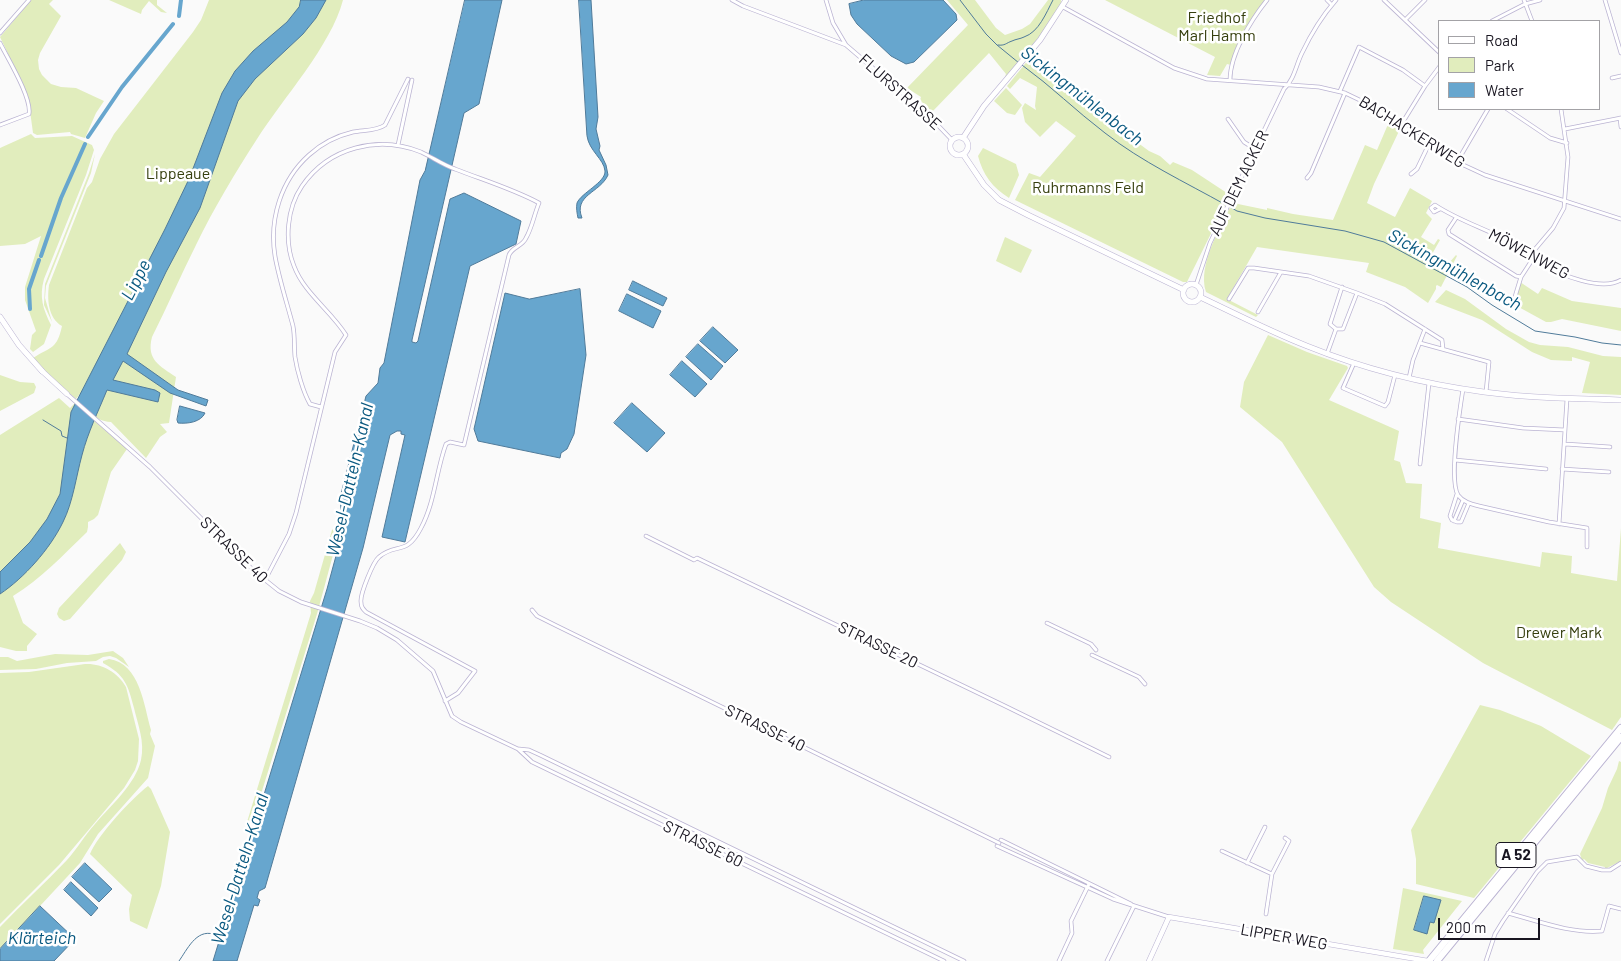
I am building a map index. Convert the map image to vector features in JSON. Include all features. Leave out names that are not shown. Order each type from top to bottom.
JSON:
[{"type":"highway","name":"A 52","points":[[1433,959],[1619,737],[1621,728]]},
{"type":"main road","points":[[963,138],[984,106],[1026,57],[1063,7],[1066,0]]},
{"type":"main road","points":[[957,137],[963,138],[968,146],[963,154],[957,155],[952,152],[950,146],[952,140],[957,137]]},
{"type":"main road","points":[[963,154],[984,185],[999,200],[1184,290]]},
{"type":"main road","points":[[1196,285],[1201,290],[1200,296],[1196,301],[1189,301],[1184,297],[1184,290],[1188,286],[1196,285]]},
{"type":"main road","points":[[1200,296],[1327,354],[1409,378],[1486,392],[1621,400]]},
{"type":"main road","points":[[0,317],[19,344],[42,371]]},
{"type":"street","points":[[0,33],[29,0]]},
{"type":"street","points":[[732,0],[743,6],[846,45]]},
{"type":"street","points":[[826,0],[830,17],[846,45]]},
{"type":"street","points":[[1230,80],[1232,66],[1241,42],[1252,21],[1267,0]]},
{"type":"street","points":[[1327,0],[1332,5]]},
{"type":"street","name":"AUF DEM ACKER","points":[[1196,285],[1210,243],[1284,89],[1289,85],[1301,54],[1313,31],[1336,0]]},
{"type":"street","points":[[1384,0],[1438,51]]},
{"type":"street","points":[[1406,20],[1425,0]]},
{"type":"street","points":[[1494,20],[1525,2],[1540,0]]},
{"type":"street","points":[[1605,0],[1621,53]]},
{"type":"street","points":[[1525,2],[1532,20]]},
{"type":"street","name":"BACHACKERWEG","points":[[1063,7],[1174,68],[1207,79],[1319,87],[1340,91],[1368,104],[1457,162],[1485,175],[1621,219]]},
{"type":"street","points":[[0,43],[28,101],[30,110],[27,116],[0,125]]},
{"type":"street","name":"FLURSTRASSE","points":[[846,45],[930,117],[952,140]]},
{"type":"street","points":[[1340,91],[1359,47],[1403,70],[1425,86]]},
{"type":"street","points":[[1401,125],[1438,69]]},
{"type":"street","points":[[1612,78],[1621,76]]},
{"type":"street","points":[[322,407],[310,404],[296,358],[293,328],[275,256],[274,226],[277,206],[289,178],[317,148],[345,134],[380,128],[386,125],[408,78]]},
{"type":"street","points":[[398,145],[412,80]]},
{"type":"street","points":[[1307,178],[1314,168],[1345,93]]},
{"type":"street","points":[[1457,162],[1487,110]]},
{"type":"street","points":[[1508,110],[1550,138],[1567,142]]},
{"type":"street","points":[[1514,300],[1521,277],[1532,256],[1553,228],[1564,208],[1568,158],[1561,110]]},
{"type":"street","points":[[1228,118],[1244,142],[1255,150]]},
{"type":"street","points":[[1565,129],[1620,118],[1621,127]]},
{"type":"street","points":[[265,580],[289,534],[296,513],[336,352],[346,335],[332,316],[308,290],[294,268],[291,259],[289,234],[291,210],[307,179],[327,161],[340,153],[375,144],[398,145],[422,153],[454,169],[521,194],[539,204],[526,241],[510,251],[464,445],[450,442],[446,444],[429,509],[421,528],[409,545],[385,553],[378,558],[373,564],[360,600],[362,608],[370,615],[475,671],[458,692],[445,701]]},
{"type":"street","points":[[1411,174],[1417,169],[1429,144]]},
{"type":"street","name":"MÖWENWEG","points":[[1440,209],[1496,235],[1554,270],[1577,280],[1608,284],[1621,280]]},
{"type":"street","points":[[1456,218],[1448,230],[1449,234],[1516,276],[1521,277]]},
{"type":"street","points":[[1229,299],[1248,268],[1309,276],[1357,292],[1385,304],[1442,340],[1443,349]]},
{"type":"street","points":[[1258,312],[1281,272]]},
{"type":"street","points":[[1342,287],[1330,324],[1336,329],[1343,329],[1357,292]]},
{"type":"street","points":[[1327,354],[1336,329]]},
{"type":"street","points":[[1409,378],[1425,329]]},
{"type":"street","points":[[1420,343],[1490,362],[1486,392]]},
{"type":"street","points":[[1354,363],[1343,388],[1385,406],[1388,402],[1396,374]]},
{"type":"street","points":[[42,371],[67,394]]},
{"type":"street","points":[[1420,464],[1429,382]]},
{"type":"street","points":[[1463,389],[1458,419],[1457,494],[1450,516],[1452,520],[1458,522],[1462,520],[1469,503]]},
{"type":"street","name":"STRASSE 40","points":[[67,394],[150,467],[265,580],[279,591],[301,602],[360,621],[377,628],[397,640],[426,664],[437,677],[445,701]]},
{"type":"street","points":[[1559,524],[1567,398]]},
{"type":"street","points":[[1458,419],[1523,428],[1565,430]]},
{"type":"street","points":[[1565,444],[1610,447]]},
{"type":"street","points":[[1456,460],[1546,469]]},
{"type":"street","points":[[1562,469],[1609,472]]},
{"type":"street","points":[[1457,494],[1469,503],[1559,524],[1587,528],[1587,547]]},
{"type":"street","points":[[1454,521],[1463,500]]},
{"type":"street","name":"STRASSE 20","points":[[646,536],[694,560],[697,558],[1109,757]]},
{"type":"street","name":"STRASSE 40","points":[[532,610],[537,616],[557,626],[999,843],[1088,889],[1113,898]]},
{"type":"street","points":[[1047,623],[1091,644],[1096,650]]},
{"type":"street","points":[[1092,655],[1139,677],[1144,684]]},
{"type":"street","name":"STRASSE 60","points":[[445,701],[452,716],[518,750],[530,761],[944,961]]},
{"type":"street","points":[[518,750],[529,750],[546,758],[964,961]]},
{"type":"street","points":[[1247,863],[1265,827]]},
{"type":"street","points":[[1266,914],[1272,874],[1289,841],[1285,838]]},
{"type":"street","points":[[999,843],[1089,884],[1113,898],[1169,917],[1149,961]]},
{"type":"street","points":[[1222,851],[1272,874]]},
{"type":"street","points":[[1486,961],[1495,934],[1537,872],[1547,862],[1577,857],[1586,866],[1606,871],[1621,863]]},
{"type":"street","points":[[1059,961],[1072,933],[1071,921],[1089,884]]},
{"type":"street","points":[[1107,961],[1134,906]]},
{"type":"street","points":[[1508,914],[1592,932],[1602,931],[1609,906],[1621,909]]},
{"type":"street","name":"LIPPER WEG","points":[[1169,917],[1433,959]]},
{"type":"green space","points":[[31,0],[53,0],[49,4],[61,16],[40,53],[38,60],[42,75],[51,84],[76,88],[104,101],[96,113],[85,138],[70,132],[37,135],[33,133],[28,96],[0,37]]},
{"type":"green space","points":[[109,0],[157,0],[157,5],[167,13],[161,12],[149,1],[141,14]]},
{"type":"green space","name":"Lippeaue","points":[[209,0],[343,0],[337,17],[317,53],[257,139],[217,204],[152,337],[151,351],[156,362],[176,377],[169,423],[160,424],[167,432],[160,437],[146,458],[111,422],[95,416],[80,394],[76,399],[33,358],[53,346],[58,339],[62,326],[57,323],[51,313],[48,296],[49,285],[100,159],[114,134],[193,32],[201,20]]},
{"type":"green space","points":[[947,0],[975,0],[996,28],[1005,35],[1030,24],[1048,0],[1061,0],[1062,4],[1046,28],[1009,75],[1005,77],[1006,74],[989,53],[932,112],[920,100],[921,97],[907,88],[968,25]]},
{"type":"green space","name":"Friedhof Marl Hamm","points":[[1105,0],[1265,0],[1246,27],[1231,65],[1227,64],[1220,76],[1207,75],[1215,57]]},
{"type":"green space","name":"Ruhrmanns Feld","points":[[1029,59],[1039,70],[1149,151],[1160,156],[1170,165],[1173,162],[1192,170],[1230,195],[1187,282],[1183,282],[1015,200],[1029,173],[1040,177],[1076,136],[1056,121],[1040,137],[1025,122],[1022,108],[1025,103],[1036,110],[1037,87],[1020,78],[1010,89],[1007,86]]},
{"type":"green space","points":[[1006,88],[1022,105],[1015,115],[1007,113],[994,101]]},
{"type":"green space","points":[[1389,122],[1400,129],[1367,203],[1395,217],[1410,188],[1432,201],[1426,213],[1432,219],[1421,237],[1434,245],[1438,239],[1440,240],[1431,256],[1449,263],[1457,256],[1441,287],[1436,286],[1428,303],[1405,287],[1366,272],[1369,263],[1257,247],[1227,299],[1258,315],[1256,317],[1206,292],[1204,281],[1208,257],[1217,232],[1234,199],[1238,204],[1333,220],[1365,145],[1377,150]]},
{"type":"green space","points":[[31,134],[35,138],[72,136],[92,145],[94,150],[86,175],[44,279],[43,303],[51,325],[44,344],[33,352],[30,349],[32,335],[36,331],[25,300],[25,287],[41,236],[25,244],[0,246],[0,148]]},
{"type":"green space","points":[[983,148],[1016,164],[1019,175],[1009,198],[993,185],[986,175],[978,156]]},
{"type":"green space","points":[[95,154],[91,173],[46,286],[45,298],[52,322],[44,305],[45,284]]},
{"type":"green space","points":[[1005,237],[1032,250],[1021,273],[996,261]]},
{"type":"green space","points":[[1520,282],[1538,294],[1542,288],[1572,301],[1621,308],[1621,331],[1562,319],[1546,322],[1515,305]]},
{"type":"green space","points":[[1446,290],[1465,299],[1506,329],[1529,342],[1540,345],[1568,347],[1603,356],[1621,357],[1621,395],[1582,393],[1590,362],[1572,357],[1572,361],[1551,360],[1532,352],[1482,320],[1435,302]]},
{"type":"green space","name":"Drewer Mark","points":[[1268,335],[1307,352],[1347,366],[1348,368],[1329,400],[1399,431],[1394,460],[1400,462],[1406,483],[1422,484],[1420,518],[1441,523],[1438,548],[1540,567],[1542,552],[1572,556],[1571,573],[1617,581],[1621,528],[1621,717],[1612,730],[1483,663],[1391,602],[1374,587],[1282,442],[1240,407],[1244,382]]},
{"type":"green space","points":[[0,375],[20,382],[34,383],[36,387],[34,393],[0,411]]},
{"type":"green space","points":[[59,398],[70,408],[75,403],[127,449],[111,472],[98,515],[88,522],[87,532],[42,574],[13,596],[23,623],[37,634],[27,646],[27,651],[16,651],[0,647],[0,435]]},
{"type":"green space","points":[[335,528],[340,529],[317,614],[252,823],[247,822],[311,613],[310,601],[332,530]]},
{"type":"green space","points":[[120,543],[126,552],[122,560],[70,619],[64,621],[59,618],[57,614],[59,608]]},
{"type":"green space","points":[[113,651],[123,658],[129,667],[110,656],[96,661],[67,663],[36,669],[0,670],[0,657],[8,657],[17,661],[55,654],[88,655]]},
{"type":"green space","points":[[109,659],[119,662],[128,668],[143,698],[151,730],[150,734],[155,746],[148,778],[98,834],[80,863],[0,949],[0,927],[67,860],[91,828],[128,786],[138,769],[142,747],[134,708],[125,681],[103,663],[103,661]]},
{"type":"green space","points":[[85,664],[97,665],[114,673],[126,687],[139,739],[138,761],[124,788],[59,865],[0,924],[0,673],[29,672]]},
{"type":"green space","points":[[1480,705],[1500,710],[1541,726],[1591,756],[1474,898],[1416,884],[1416,859],[1411,830]]},
{"type":"green space","points":[[1619,761],[1621,762],[1621,861],[1605,869],[1605,867],[1588,863],[1584,859],[1582,861],[1580,854],[1602,808]]},
{"type":"green space","points":[[148,786],[170,832],[161,886],[147,929],[130,921],[129,909],[132,895],[90,854],[100,837],[116,818]]},
{"type":"green space","points":[[1403,888],[1462,901],[1423,950],[1424,954],[1393,949]]},
{"type":"water","points":[[301,0],[326,0],[316,18],[303,34],[255,79],[238,101],[200,208],[166,272],[127,354],[178,390],[208,400],[206,406],[170,393],[123,361],[113,380],[155,390],[160,393],[158,402],[107,390],[87,438],[72,498],[58,532],[36,562],[0,594],[0,572],[30,542],[47,519],[60,494],[71,412],[189,179],[222,93],[235,71],[253,51],[287,22],[299,7]]},
{"type":"water","name":"Wesel-Datteln-Kanal","points":[[465,0],[502,0],[479,104],[464,113],[412,342],[416,343],[418,341],[450,199],[464,193],[521,221],[516,244],[470,266],[405,542],[382,537],[405,435],[401,434],[401,431],[397,431],[390,435],[363,548],[265,888],[259,891],[257,898],[260,900],[258,906],[254,905],[237,961],[213,961],[327,589],[343,530],[340,498],[366,396],[378,383],[380,368],[384,363],[420,180],[425,171]]},
{"type":"water","points":[[579,0],[591,0],[598,117],[596,129],[600,146],[599,150],[606,165],[608,175],[584,199],[580,210],[582,218],[578,218],[577,203],[583,195],[602,179],[605,171],[587,136]]},
{"type":"water","points":[[864,0],[943,0],[956,14],[957,20],[914,62],[906,64],[891,56],[857,24],[851,15],[849,4]]},
{"type":"water","points":[[633,281],[667,298],[663,306],[629,290]]},
{"type":"water","points":[[580,289],[586,355],[574,434],[567,449],[561,453],[560,458],[478,441],[474,429],[505,293],[529,299]]},
{"type":"water","points":[[627,294],[661,311],[653,328],[619,311]]},
{"type":"water","points":[[713,327],[738,350],[725,363],[700,341]]},
{"type":"water","points":[[698,344],[723,366],[711,380],[686,357]]},
{"type":"water","points":[[682,361],[707,384],[695,397],[670,375]]},
{"type":"water","points":[[632,403],[665,433],[647,452],[614,423]]},
{"type":"water","points":[[180,406],[205,413],[194,422],[178,423]]},
{"type":"water","points":[[85,863],[112,889],[99,902],[72,877]]},
{"type":"water","points":[[71,882],[98,908],[91,916],[64,890]]},
{"type":"water","points":[[1424,896],[1441,900],[1434,923],[1430,922],[1427,934],[1414,930]]},
{"type":"water","name":"Klärteich","points":[[40,906],[75,939],[54,961],[0,961],[0,949]]},
{"type":"waterway","points":[[179,16],[181,0]]},
{"type":"waterway","name":"Sickingmühlenbach","points":[[960,0],[986,34],[1019,63]]},
{"type":"waterway","points":[[998,45],[1004,45],[1029,35],[1034,31],[1042,22],[1053,0]]},
{"type":"waterway","points":[[88,137],[122,87],[173,24]]},
{"type":"waterway","name":"Sickingmühlenbach","points":[[1022,65],[1094,125],[1119,143],[1226,205]]},
{"type":"waterway","points":[[41,256],[61,198],[85,144]]},
{"type":"waterway","name":"Sickingmühlenbach","points":[[1230,207],[1237,211],[1265,218],[1345,231],[1384,242],[1467,287],[1492,305],[1535,331],[1621,345]]},
{"type":"waterway","points":[[30,309],[29,289],[39,260]]},
{"type":"waterway","points":[[43,420],[61,431],[62,436],[67,438]]},
{"type":"waterway","name":"Wesel-Datteln-Kanal","points":[[179,961],[197,937],[207,933],[213,934]]},
{"type":"water label","name":"Lippe","points":[[136,280]]}]
